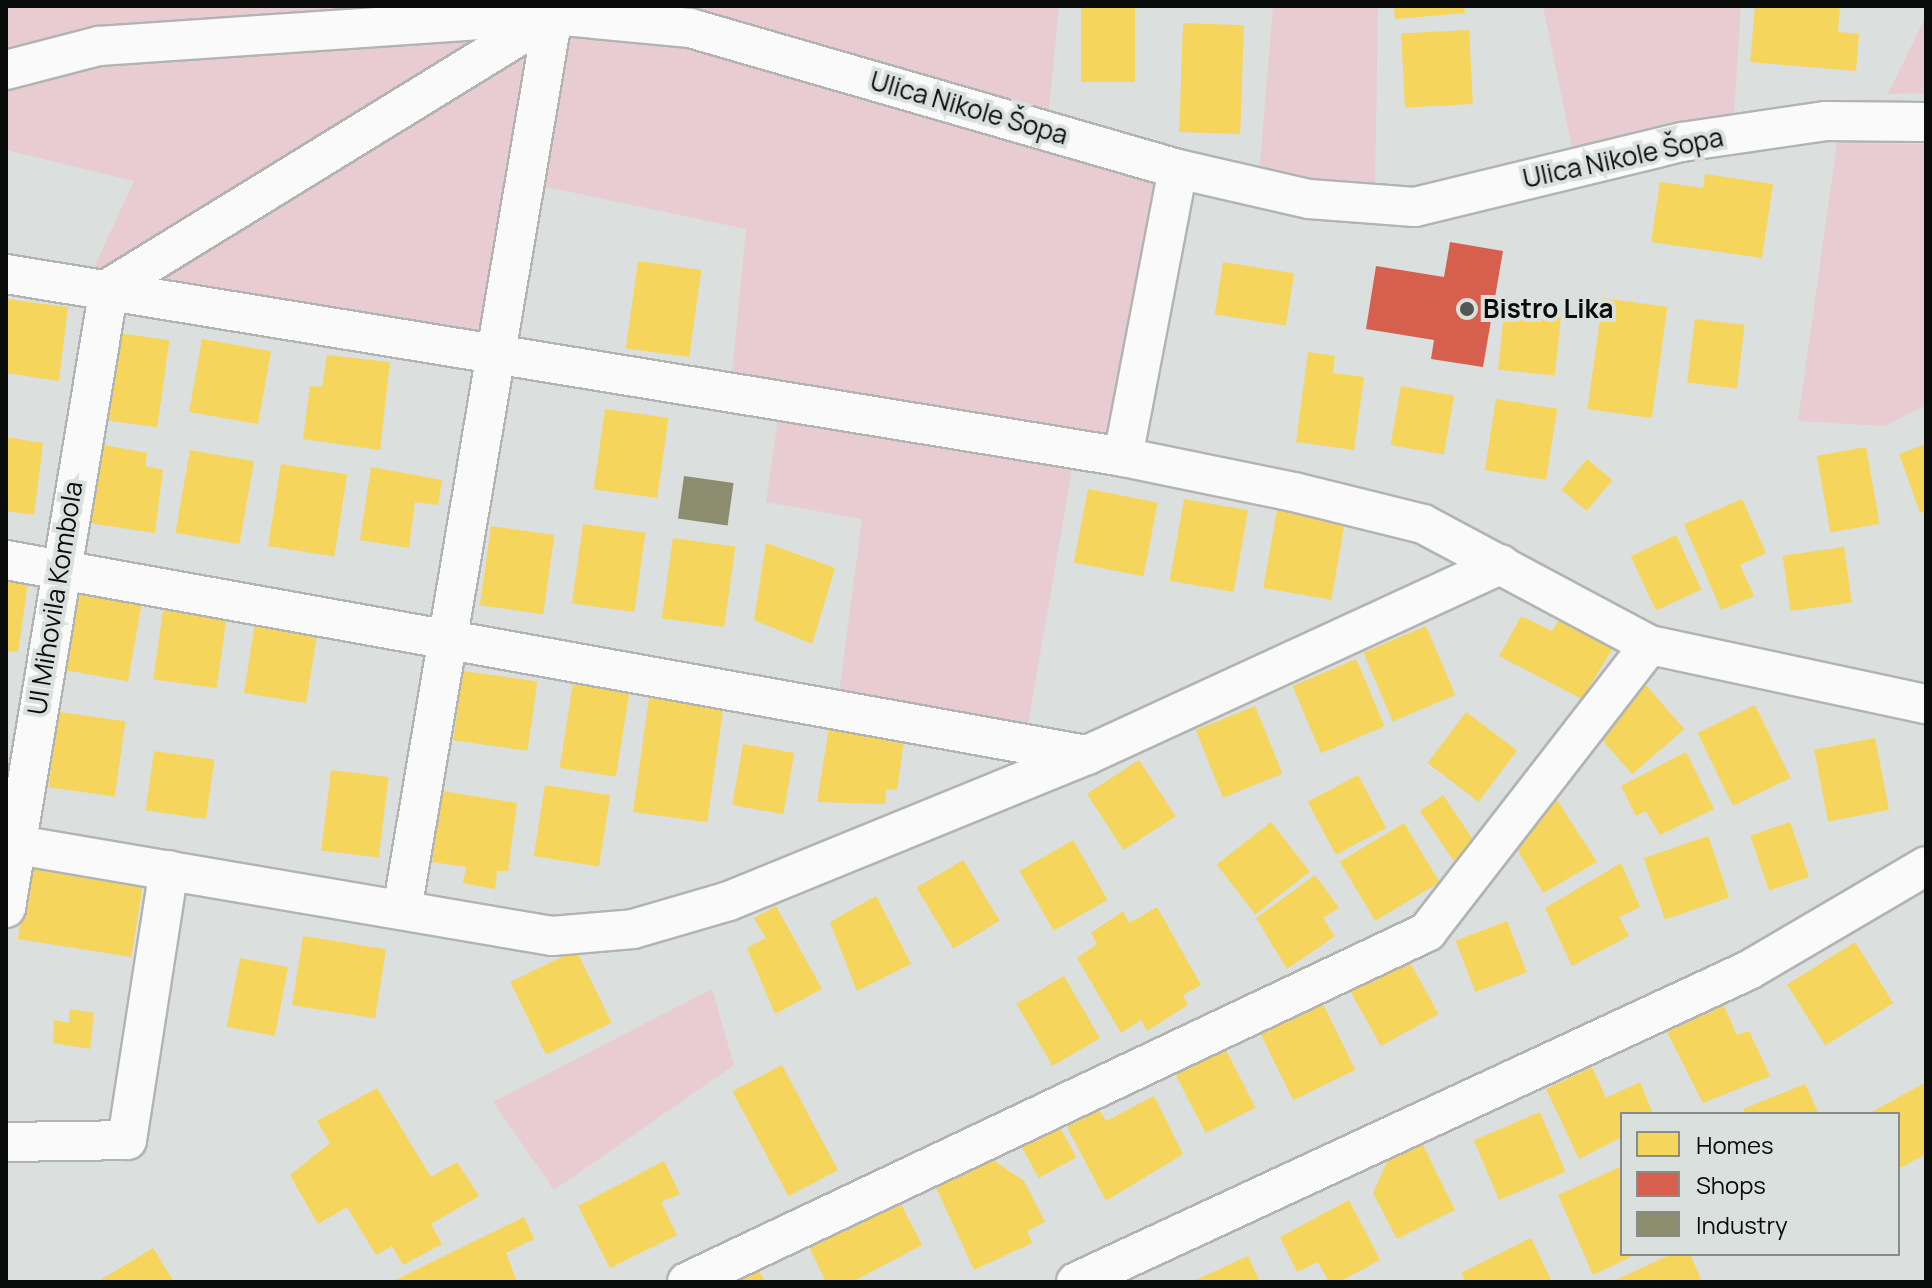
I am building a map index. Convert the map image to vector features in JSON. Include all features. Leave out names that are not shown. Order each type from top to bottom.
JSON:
[{"type":"street","name":"Ulica Nikole Šopa","points":[[6,70],[99,46],[514,17],[553,15],[690,28],[1178,169],[1309,199],[1415,207],[1682,142],[1826,121],[1926,122]]},
{"type":"street","points":[[109,288],[553,15]]},
{"type":"street","points":[[402,910],[553,15]]},
{"type":"street","points":[[1123,457],[1178,169]]},
{"type":"street","points":[[6,274],[109,288],[495,360],[1123,457],[1423,524],[1650,645],[1926,704]]},
{"type":"street","name":"Ul Mihovila Kombola","points":[[6,908],[12,844],[109,288]]},
{"type":"street","points":[[6,560],[1087,755]]},
{"type":"street","points":[[12,844],[552,936],[633,929],[729,901],[1087,755],[1501,565]]},
{"type":"street","points":[[687,1282],[1427,932],[1650,645]]},
{"type":"street","points":[[1076,1282],[1749,970],[1926,866]]},
{"type":"street","points":[[6,1142],[127,1140],[169,870]]},
{"type":"shaded area","points":[[6,6],[1059,6],[1047,130],[1178,169],[1123,457],[1075,451],[1025,742],[837,708],[862,519],[766,502],[780,404],[730,394],[746,229],[523,182],[495,360],[91,274],[134,181],[6,150]]},
{"type":"shaded area","points":[[1273,6],[1378,6],[1375,186],[1259,175]]},
{"type":"shaded area","points":[[1543,6],[1741,6],[1734,113],[1572,147]]},
{"type":"shaded area","points":[[1926,16],[1926,93],[1888,94]]},
{"type":"shaded area","points":[[1837,143],[1926,144],[1926,405],[1885,426],[1798,421]]},
{"type":"shaded area","points":[[712,989],[734,1065],[554,1190],[493,1102]]},
{"type":"building: Homes","points":[[1081,6],[1135,6],[1135,82],[1081,82]]},
{"type":"building: Homes","points":[[1394,6],[1464,6],[1465,13],[1395,19]]},
{"type":"building: Homes","points":[[1755,6],[1840,6],[1838,32],[1859,34],[1856,71],[1750,62]]},
{"type":"building: Homes","points":[[1183,23],[1244,25],[1240,134],[1179,132]]},
{"type":"building: Homes","points":[[1469,30],[1473,104],[1405,107],[1401,34]]},
{"type":"building: Homes","points":[[1705,174],[1773,184],[1762,258],[1651,242],[1660,182],[1703,188]]},
{"type":"building: Homes","points":[[638,261],[701,270],[689,357],[626,348]]},
{"type":"building: Homes","points":[[1223,262],[1294,273],[1286,326],[1215,314]]},
{"type":"building: Homes","points":[[1603,298],[1667,307],[1652,418],[1587,409]]},
{"type":"building: Homes","points":[[6,299],[68,307],[59,381],[6,373]]},
{"type":"building: Homes","points":[[1505,304],[1562,310],[1555,376],[1498,370]]},
{"type":"building: Homes","points":[[1695,319],[1745,325],[1737,389],[1687,383]]},
{"type":"building: Homes","points":[[111,332],[169,340],[157,427],[99,419]]},
{"type":"building: Homes","points":[[202,339],[271,351],[258,424],[189,412]]},
{"type":"building: Homes","points":[[1308,352],[1335,356],[1333,373],[1364,377],[1354,450],[1296,442]]},
{"type":"building: Homes","points":[[327,355],[390,362],[380,450],[303,439],[310,386],[322,387]]},
{"type":"building: Homes","points":[[1401,386],[1454,395],[1444,454],[1391,445]]},
{"type":"building: Homes","points":[[1496,399],[1557,409],[1546,480],[1485,470]]},
{"type":"building: Homes","points":[[605,409],[668,418],[657,498],[594,489]]},
{"type":"building: Homes","points":[[6,437],[43,443],[34,515],[6,511]]},
{"type":"building: Homes","points":[[93,443],[147,453],[145,466],[163,470],[155,533],[83,522]]},
{"type":"building: Homes","points":[[1926,444],[1926,510],[1920,513],[1899,454]]},
{"type":"building: Homes","points":[[1866,447],[1880,524],[1830,532],[1817,456]]},
{"type":"building: Homes","points":[[190,450],[254,461],[239,544],[175,533]]},
{"type":"building: Homes","points":[[1587,459],[1612,480],[1587,511],[1561,490]]},
{"type":"building: Homes","points":[[281,464],[347,474],[334,556],[268,546]]},
{"type":"building: Homes","points":[[371,467],[442,480],[438,505],[415,502],[409,548],[360,540]]},
{"type":"building: Homes","points":[[1088,489],[1158,503],[1143,576],[1074,563]]},
{"type":"building: Homes","points":[[1184,499],[1248,510],[1234,592],[1170,581]]},
{"type":"building: Homes","points":[[1742,499],[1766,553],[1740,565],[1754,596],[1721,610],[1684,524]]},
{"type":"building: Homes","points":[[1277,510],[1345,522],[1331,600],[1263,588]]},
{"type":"building: Homes","points":[[583,524],[645,533],[634,612],[572,603]]},
{"type":"building: Homes","points":[[491,526],[554,535],[543,614],[480,605]]},
{"type":"building: Homes","points":[[1676,535],[1701,589],[1656,611],[1631,556]]},
{"type":"building: Homes","points":[[673,538],[735,547],[724,627],[662,618]]},
{"type":"building: Homes","points":[[766,543],[835,568],[812,644],[754,620]]},
{"type":"building: Homes","points":[[1844,547],[1852,602],[1790,611],[1783,556]]},
{"type":"building: Homes","points":[[6,573],[29,576],[18,652],[6,651]]},
{"type":"building: Homes","points":[[77,590],[142,601],[128,681],[63,670]]},
{"type":"building: Homes","points":[[164,603],[227,612],[217,688],[153,679]]},
{"type":"building: Homes","points":[[1565,610],[1617,641],[1582,699],[1499,656],[1521,616],[1552,631]]},
{"type":"building: Homes","points":[[256,617],[318,627],[306,703],[244,693]]},
{"type":"building: Homes","points":[[1426,626],[1455,695],[1393,722],[1363,653]]},
{"type":"building: Homes","points":[[1356,659],[1385,726],[1321,753],[1292,686]]},
{"type":"building: Homes","points":[[463,671],[537,681],[528,751],[453,740]]},
{"type":"building: Homes","points":[[574,677],[630,686],[616,777],[560,768]]},
{"type":"building: Homes","points":[[1639,677],[1684,729],[1632,774],[1587,722]]},
{"type":"building: Homes","points":[[649,698],[723,708],[707,822],[633,812]]},
{"type":"building: Homes","points":[[1755,705],[1791,778],[1733,806],[1697,733]]},
{"type":"building: Homes","points":[[1255,706],[1282,774],[1223,798],[1196,730]]},
{"type":"building: Homes","points":[[59,712],[125,721],[115,797],[48,787]]},
{"type":"building: Homes","points":[[1466,712],[1517,751],[1479,802],[1427,763]]},
{"type":"building: Homes","points":[[831,715],[906,727],[897,790],[886,789],[885,804],[817,802]]},
{"type":"building: Homes","points":[[1875,738],[1889,810],[1828,821],[1814,750]]},
{"type":"building: Homes","points":[[743,744],[794,753],[783,814],[732,805]]},
{"type":"building: Homes","points":[[154,751],[214,759],[206,819],[146,810]]},
{"type":"building: Homes","points":[[1686,752],[1714,809],[1660,835],[1646,811],[1636,816],[1621,786]]},
{"type":"building: Homes","points":[[1139,760],[1175,816],[1123,850],[1087,794]]},
{"type":"building: Homes","points":[[331,770],[389,777],[379,857],[321,850]]},
{"type":"building: Homes","points":[[1358,775],[1386,828],[1336,855],[1308,802]]},
{"type":"building: Homes","points":[[545,785],[610,795],[599,866],[534,856]]},
{"type":"building: Homes","points":[[442,791],[517,803],[508,871],[497,871],[495,889],[463,883],[466,867],[432,862]]},
{"type":"building: Homes","points":[[1443,795],[1477,845],[1453,860],[1420,811]]},
{"type":"building: Homes","points":[[1557,800],[1597,862],[1543,893],[1513,842]]},
{"type":"building: Homes","points":[[1271,822],[1310,872],[1255,914],[1217,864]]},
{"type":"building: Homes","points":[[1790,822],[1809,877],[1769,891],[1750,836]]},
{"type":"building: Homes","points":[[1404,823],[1440,882],[1375,921],[1340,862]]},
{"type":"building: Homes","points":[[1708,836],[1729,897],[1665,920],[1644,858]]},
{"type":"building: Homes","points":[[1073,840],[1108,900],[1054,931],[1019,871]]},
{"type":"building: Homes","points":[[963,860],[1000,921],[953,949],[917,888]]},
{"type":"building: Homes","points":[[30,862],[144,880],[131,957],[18,939]]},
{"type":"building: Homes","points":[[1621,863],[1640,907],[1619,917],[1629,936],[1572,966],[1545,908]]},
{"type":"building: Homes","points":[[1315,875],[1339,908],[1323,918],[1335,936],[1287,969],[1256,918]]},
{"type":"building: Homes","points":[[876,896],[911,964],[857,991],[830,922]]},
{"type":"building: Homes","points":[[776,906],[822,989],[775,1014],[747,948],[766,938],[754,918]]},
{"type":"building: Homes","points":[[1157,907],[1201,985],[1183,995],[1188,1005],[1147,1031],[1141,1020],[1121,1033],[1077,958],[1097,944],[1091,933],[1123,911],[1129,923]]},
{"type":"building: Homes","points":[[1507,921],[1527,972],[1475,992],[1456,941]]},
{"type":"building: Homes","points":[[303,936],[386,949],[375,1018],[292,1005]]},
{"type":"building: Homes","points":[[1855,942],[1893,1003],[1825,1045],[1787,984]]},
{"type":"building: Homes","points":[[576,950],[612,1023],[546,1055],[510,982]]},
{"type":"building: Homes","points":[[240,958],[288,967],[275,1036],[227,1027]]},
{"type":"building: Homes","points":[[1408,959],[1439,1014],[1381,1046],[1350,991]]},
{"type":"building: Homes","points":[[1064,976],[1100,1038],[1052,1066],[1016,1004]]},
{"type":"building: Homes","points":[[1321,1000],[1355,1070],[1293,1100],[1259,1030]]},
{"type":"building: Homes","points":[[1721,1000],[1737,1035],[1749,1031],[1770,1076],[1703,1103],[1665,1028]]},
{"type":"building: Homes","points":[[70,1009],[94,1013],[90,1049],[53,1043],[54,1020],[69,1023]]},
{"type":"building: Homes","points":[[1225,1048],[1255,1108],[1206,1133],[1175,1073]]},
{"type":"building: Homes","points":[[782,1065],[838,1170],[788,1196],[733,1091]]},
{"type":"building: Homes","points":[[1592,1067],[1606,1098],[1640,1082],[1652,1112],[1620,1112],[1620,1138],[1579,1159],[1546,1089]]},
{"type":"building: Homes","points":[[1926,1082],[1926,1154],[1900,1168],[1900,1112],[1872,1112]]},
{"type":"building: Homes","points":[[1805,1084],[1818,1112],[1744,1112],[1743,1109]]},
{"type":"building: Homes","points":[[377,1088],[431,1177],[457,1162],[479,1196],[431,1224],[442,1244],[403,1265],[392,1246],[376,1255],[347,1207],[318,1224],[290,1175],[330,1143],[317,1121]]},
{"type":"building: Homes","points":[[1154,1096],[1183,1154],[1106,1201],[1067,1127],[1099,1110],[1106,1121]]},
{"type":"building: Homes","points":[[1540,1112],[1565,1172],[1499,1200],[1474,1140]]},
{"type":"building: Homes","points":[[1058,1124],[1076,1157],[1039,1178],[1020,1145]]},
{"type":"building: Homes","points":[[1422,1143],[1455,1210],[1397,1239],[1373,1193],[1389,1157]]},
{"type":"building: Homes","points":[[984,1154],[1024,1181],[1045,1222],[1027,1231],[1032,1243],[974,1270],[932,1179]]},
{"type":"building: Homes","points":[[664,1161],[680,1194],[661,1202],[677,1235],[610,1268],[578,1206]]},
{"type":"building: Homes","points":[[1620,1167],[1620,1256],[1633,1256],[1593,1275],[1558,1195]]},
{"type":"building: Homes","points":[[897,1196],[922,1245],[852,1282],[826,1282],[805,1238]]},
{"type":"building: Homes","points":[[1349,1200],[1380,1260],[1339,1282],[1329,1282],[1318,1262],[1297,1272],[1280,1237]]},
{"type":"building: Homes","points":[[524,1217],[534,1239],[506,1253],[517,1282],[391,1282]]},
{"type":"building: Homes","points":[[1531,1238],[1552,1282],[1466,1282],[1461,1273]]},
{"type":"building: Homes","points":[[153,1248],[174,1282],[97,1282]]},
{"type":"building: Homes","points":[[750,1255],[765,1282],[697,1282]]},
{"type":"building: Homes","points":[[1248,1256],[1260,1282],[1191,1282]]},
{"type":"building: Homes","points":[[1668,1256],[1691,1256],[1702,1282],[1611,1282]]},
{"type":"building: Shops","points":[[1450,242],[1503,251],[1483,367],[1431,359],[1434,340],[1366,329],[1376,266],[1444,277]]},
{"type":"building: Industry","points":[[684,476],[734,483],[728,526],[678,519]]},
{"type":"place","name":"Bistro Lika","points":[[1467,309]]}]
